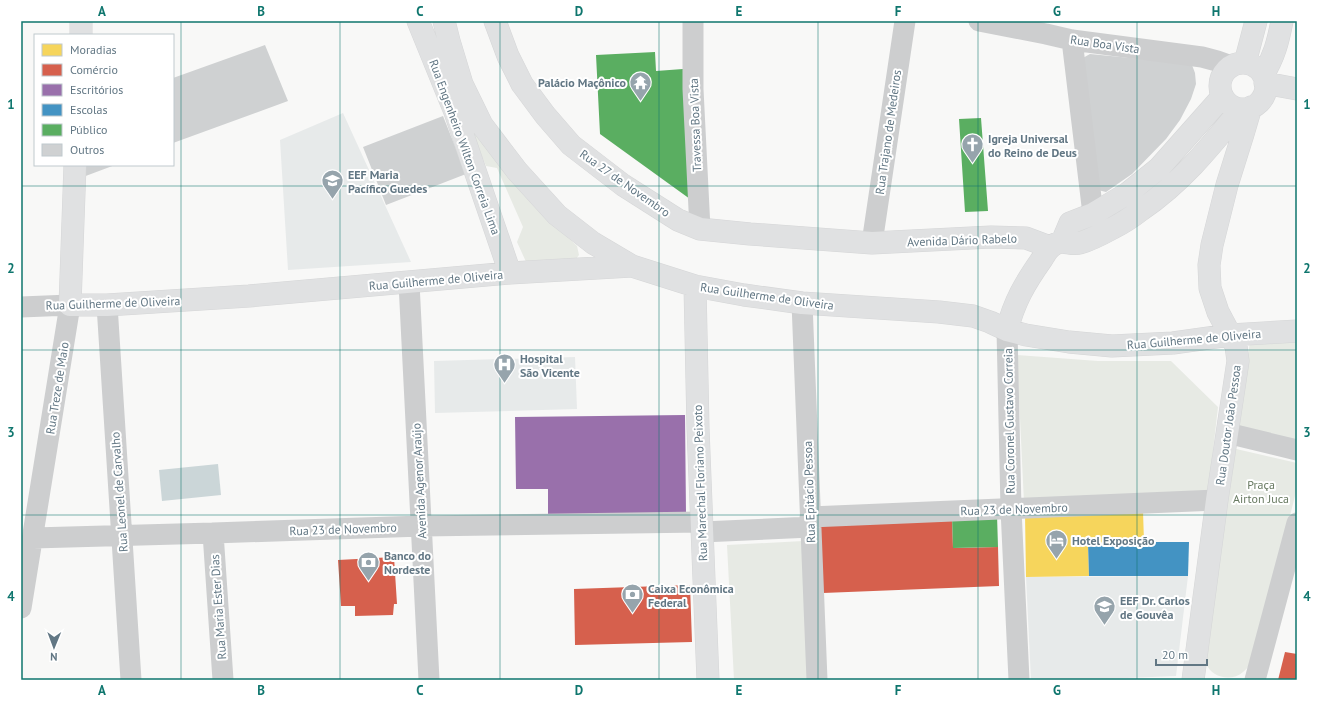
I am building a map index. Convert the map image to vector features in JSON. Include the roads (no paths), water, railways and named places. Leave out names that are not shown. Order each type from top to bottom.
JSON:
[{"type":"main road","points":[[80,34],[81,21]]},
{"type":"main road","name":"Rua Engenheiro Wilton Correia Lima","points":[[418,21],[455,112],[510,273]]},
{"type":"main road","points":[[444,21],[462,84],[482,125],[518,171],[557,215],[593,243],[632,266]]},
{"type":"main road","name":"Rua 27 de Novembro","points":[[495,21],[508,56],[522,84],[545,116],[571,145],[623,185],[678,220],[700,228],[750,234],[872,243]]},
{"type":"main road","points":[[1238,64],[1256,21]]},
{"type":"main road","name":"Avenida Dário Rabelo","points":[[872,243],[991,237],[1026,238],[1056,244],[1078,244],[1101,235],[1121,224],[1156,200],[1183,177],[1246,108],[1259,102],[1265,93],[1264,79],[1278,43],[1282,21]]},
{"type":"main road","points":[[1246,108],[1231,105],[1222,97],[1220,89],[1221,79],[1226,70],[1238,64],[1254,66],[1264,79],[1297,89]]},
{"type":"main road","points":[[1007,330],[1012,310],[1032,272],[1056,244],[1070,223],[1094,214],[1128,193],[1159,168],[1222,97]]},
{"type":"main road","name":"Rua Doutor João Pessoa","points":[[1193,680],[1217,500],[1238,362],[1236,346],[1218,312],[1210,288],[1209,265],[1212,245],[1227,185],[1243,134],[1246,108]]},
{"type":"main road","name":"Rua Treze de Maio","points":[[70,305],[75,166]]},
{"type":"main road","name":"Rua Guilherme de Oliveira","points":[[70,305],[107,305],[249,296],[510,273],[632,266],[695,286],[744,295],[802,303],[939,312],[973,316],[1007,330],[1026,335],[1069,342],[1112,346],[1173,343],[1230,335],[1297,331]]},
{"type":"main road","name":"Rua Marechal Floriano Peixoto","points":[[695,286],[701,527],[708,680]]},
{"type":"street","name":"Travessa Boa Vista","points":[[693,21],[693,89],[700,228]]},
{"type":"street","name":"Rua Trajano de Medeiros","points":[[872,243],[905,21]]},
{"type":"street","name":"Rua Boa Vista","points":[[979,21],[1047,27],[1072,40],[1196,56],[1238,64]]},
{"type":"street","points":[[1072,40],[1094,214]]},
{"type":"street","name":"Avenida Agenor Araújo","points":[[409,283],[429,680]]},
{"type":"street","name":"Rua Epitácio Pessoa","points":[[802,303],[810,522],[818,680]]},
{"type":"street","name":"Rua Guilherme de Oliveira","points":[[21,307],[70,305]]},
{"type":"street","name":"Rua Treze de Maio","points":[[21,608],[70,305]]},
{"type":"street","name":"Rua Leonel de Carvalho","points":[[107,305],[131,680]]},
{"type":"street","name":"Rua Coronel Gustavo Correia","points":[[1007,330],[1011,509],[1019,680]]},
{"type":"street","points":[[1227,433],[1297,450]]},
{"type":"street","name":"Rua 23 de Novembro","points":[[33,538],[422,526],[701,527],[810,522],[1011,509],[1217,500]]},
{"type":"street","points":[[1255,680],[1297,523]]},
{"type":"street","name":"Rua Maria Ester Dias","points":[[213,533],[223,680]]},
{"type":"place","name":"Palácio Maçônico","points":[[641,102]]},
{"type":"place","name":"Igreja Universal do Reino de Deus","points":[[973,164]]},
{"type":"place","name":"EEF Maria Pacífico Guedes","points":[[333,200]]},
{"type":"place","name":"Hospital São Vicente","points":[[505,384]]},
{"type":"place","name":"Hotel Exposição","points":[[1057,560]]},
{"type":"place","name":"Banco do Nordeste","points":[[368,582]]},
{"type":"place","name":"Caixa Econômica Federal","points":[[633,614]]},
{"type":"place","name":"EEF Dr. Carlos de Gouvêa","points":[[1105,626]]},
{"type":"park label","name":"Praça Airton Juca","points":[[1261,491]]}]
